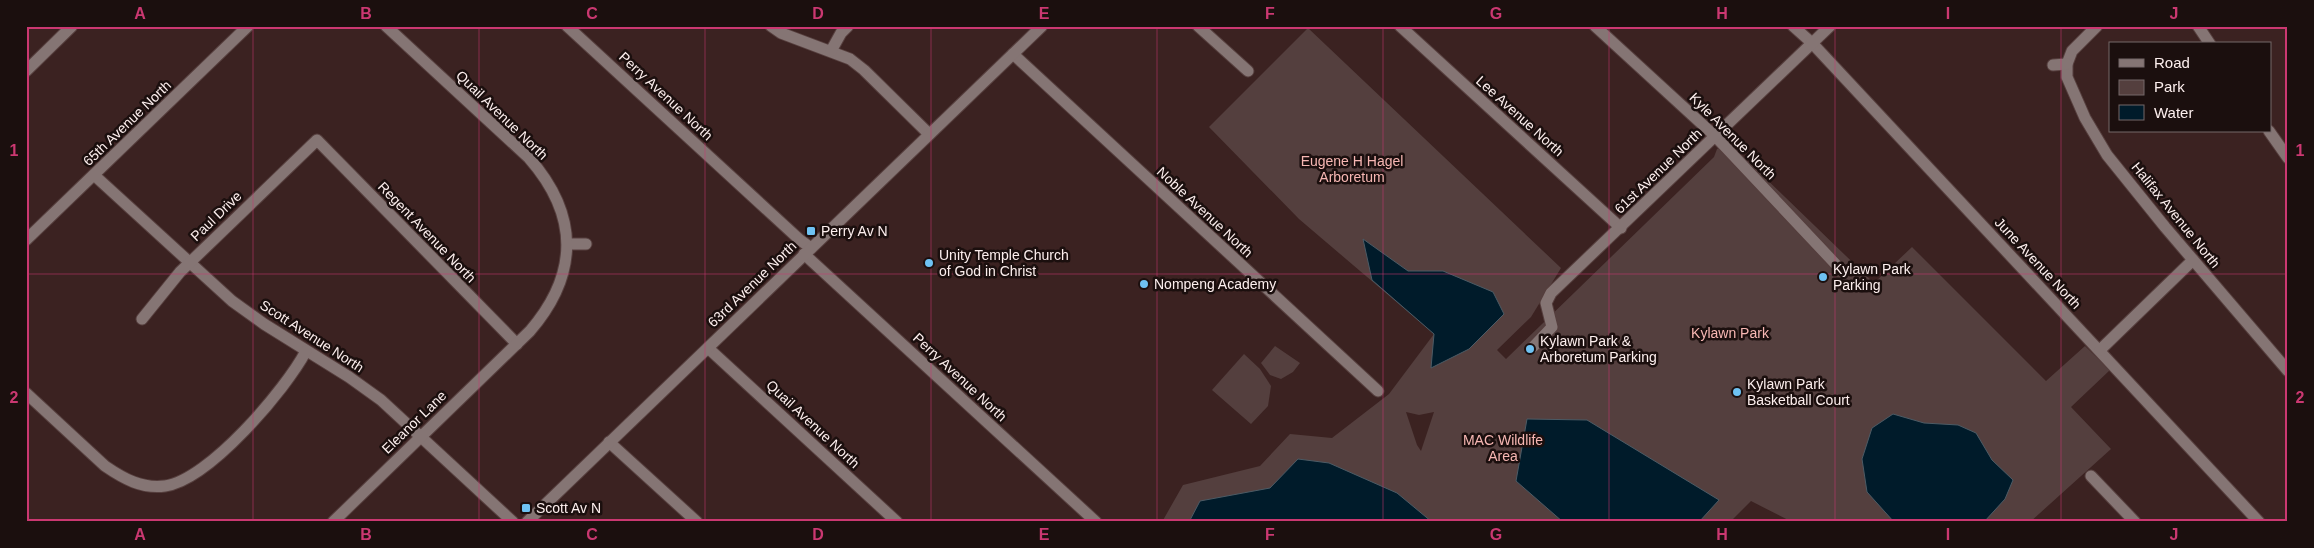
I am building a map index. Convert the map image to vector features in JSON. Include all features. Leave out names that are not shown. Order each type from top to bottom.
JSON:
[{"type":"street","points":[[26,71],[72,26]]},
{"type":"street","name":"65th Avenue North","points":[[26,240],[248,26]]},
{"type":"street","name":"Quail Avenue North","points":[[386,26],[529,158],[542,173],[560,207],[568,244],[563,273],[553,300],[542,317],[516,344]]},
{"type":"street","name":"Perry Avenue North","points":[[568,26],[800,240],[808,251],[1096,522]]},
{"type":"street","points":[[771,26],[782,33],[850,59],[864,70],[929,134]]},
{"type":"street","points":[[831,51],[841,32],[848,26]]},
{"type":"street","name":"63rd Avenue North","points":[[527,522],[1042,26]]},
{"type":"street","points":[[1198,26],[1248,71]]},
{"type":"street","name":"Lee Avenue North","points":[[1400,26],[1621,228]]},
{"type":"street","name":"Kyle Avenue North","points":[[1595,26],[1715,136],[1843,272]]},
{"type":"street","name":"June Avenue North","points":[[1793,26],[1812,43],[2259,522]]},
{"type":"street","name":"61st Avenue North","points":[[1533,347],[1552,328],[1546,303],[1551,294],[1830,26]]},
{"type":"street","points":[[2053,65],[2067,64],[2072,51],[2096,26]]},
{"type":"street","points":[[2198,26],[2209,42]]},
{"type":"street","name":"Noble Avenue North","points":[[1012,54],[1378,391]]},
{"type":"street","name":"Halifax Avenue North","points":[[2067,64],[2066,77],[2071,90],[2084,118],[2107,155],[2193,260],[2288,371]]},
{"type":"street","points":[[2270,132],[2288,158]]},
{"type":"street","name":"Paul Drive","points":[[142,320],[189,263],[317,140]]},
{"type":"street","name":"Regent Avenue North","points":[[317,140],[516,344]]},
{"type":"street","name":"Scott Avenue North","points":[[94,175],[232,301],[381,400],[513,522]]},
{"type":"street","points":[[568,244],[586,244]]},
{"type":"street","points":[[2100,350],[2193,260]]},
{"type":"street","name":"Eleanor Lane","points":[[333,522],[516,344]]},
{"type":"street","name":"Quail Avenue North","points":[[708,348],[897,522]]},
{"type":"street","points":[[26,393],[105,466],[134,483],[151,486],[181,482],[195,475],[207,465],[272,400],[287,382],[306,350]]},
{"type":"street","points":[[609,442],[697,522]]},
{"type":"street","points":[[2091,476],[2130,520]]},
{"type":"green space","points":[[1308,28],[1561,268],[1531,317],[1497,350],[1506,359],[1714,157],[1717,149],[1730,144],[1874,283],[1912,247],[2046,381],[2085,346],[2110,370],[2071,407],[2111,449],[2030,522],[1792,522],[1751,501],[1730,522],[1162,522],[1183,485],[1260,466],[1290,434],[1332,438],[1389,394],[1434,334],[1299,219],[1209,127]],"holes":[[[1406,412],[1419,415],[1434,412],[1421,451],[1417,445]]]},
{"type":"green space","points":[[1275,346],[1300,363],[1293,372],[1281,379],[1270,375],[1261,363]]},
{"type":"green space","points":[[1244,354],[1260,369],[1271,386],[1268,406],[1251,424],[1212,390]]},
{"type":"water","points":[[1363,239],[1408,271],[1443,271],[1493,292],[1504,314],[1469,349],[1431,368],[1434,334],[1372,280]]},
{"type":"water","points":[[1893,414],[1924,423],[1958,425],[1976,433],[1992,460],[2013,480],[2005,499],[1984,522],[1894,522],[1867,492],[1862,459],[1872,428]]},
{"type":"water","points":[[1527,419],[1587,420],[1719,500],[1699,522],[1563,522],[1516,481]]},
{"type":"water","points":[[1298,459],[1329,463],[1397,493],[1432,522],[1189,522],[1200,501],[1270,488]]},
{"type":"place","name":"Perry Av N","points":[[811,231]]},
{"type":"place","name":"Unity Temple Church of God in Christ","points":[[929,263]]},
{"type":"place","name":"Kylawn Park Parking","points":[[1823,277]]},
{"type":"place","name":"Nompeng Academy","points":[[1144,284]]},
{"type":"place","name":"Kylawn Park & Arboretum Parking","points":[[1530,349]]},
{"type":"place","name":"Kylawn Park Basketball Court","points":[[1737,392]]},
{"type":"place","name":"Scott Av N","points":[[526,508]]},
{"type":"park label","name":"Eugene H Hagel Arboretum","points":[[1352,170]]},
{"type":"park label","name":"Kylawn Park","points":[[1730,333]]},
{"type":"park label","name":"MAC Wildlife Area","points":[[1503,448]]}]
